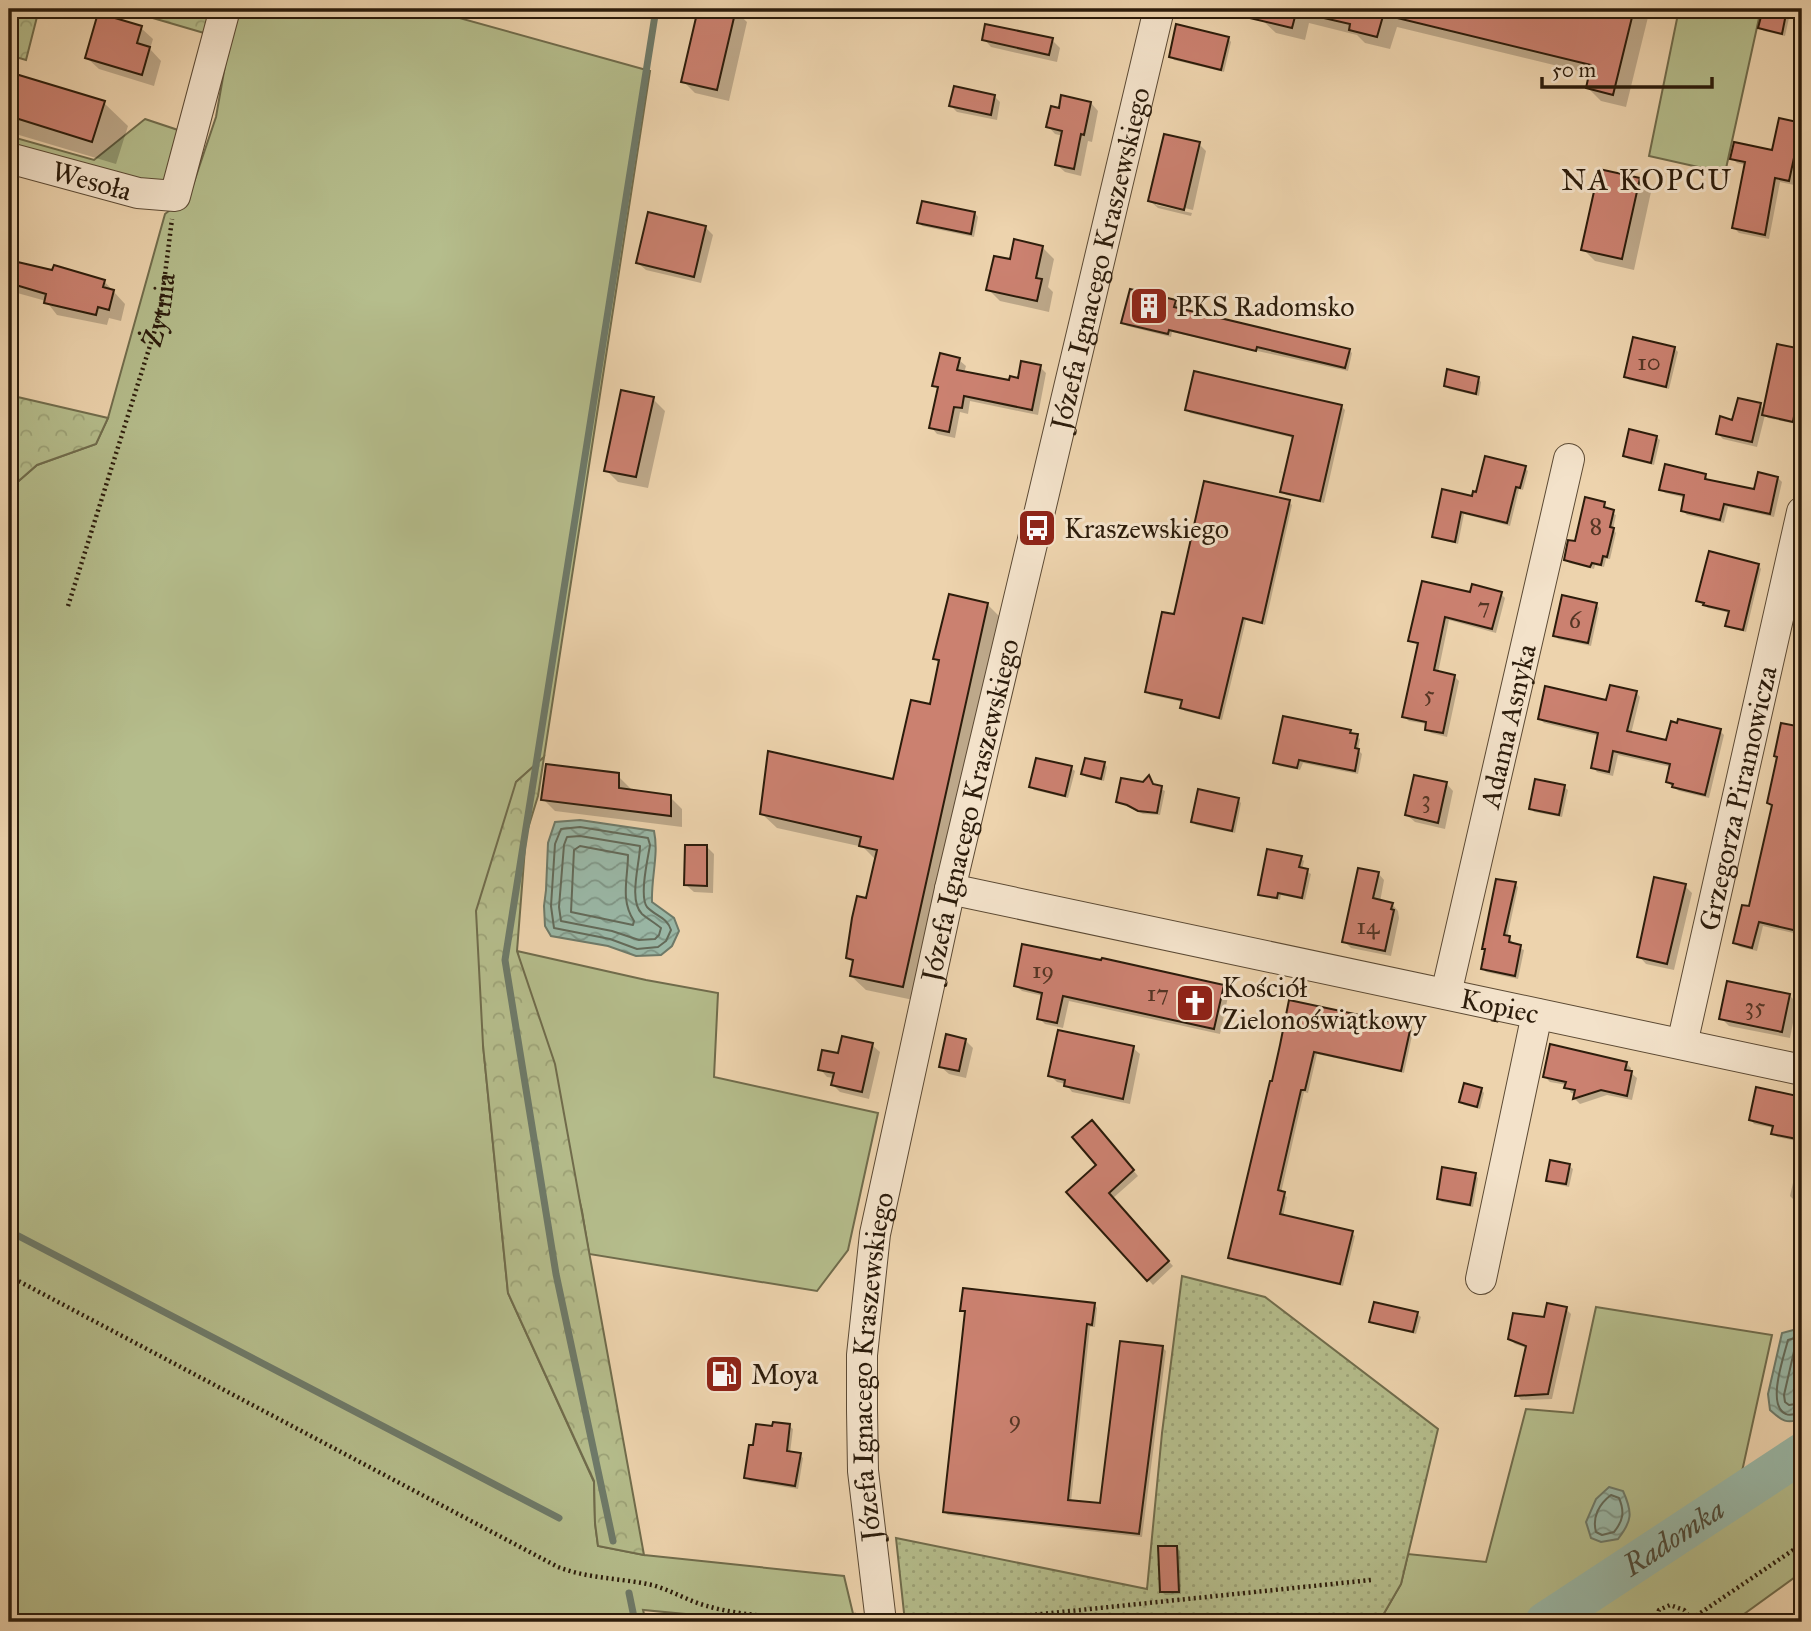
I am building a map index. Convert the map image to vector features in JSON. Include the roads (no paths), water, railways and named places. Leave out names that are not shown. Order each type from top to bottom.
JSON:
[{"type":"street","name":"Wesoła","points":[[9,158],[138,192],[175,196],[225,9]]},
{"type":"street","name":"Józefa Ignacego Kraszewskiego","points":[[869,1619],[862,1354],[867,1292],[885,1183],[950,889],[1160,9]]},
{"type":"street","name":"Adama Asnyka","points":[[1446,994],[1569,459]]},
{"type":"street","name":"Grzegorza Piramowicza","points":[[1682,1044],[1802,512]]},
{"type":"street","name":"Kopiec","points":[[950,889],[1802,1070]]},
{"type":"street","points":[[1481,1279],[1537,1014]]},
{"type":"water","points":[[580,820],[654,831],[656,848],[652,902],[674,918],[679,931],[672,946],[661,955],[636,956],[608,946],[551,936],[545,926],[548,843],[555,822]]},
{"type":"water","points":[[1802,1329],[1802,1417],[1789,1421],[1781,1419],[1770,1410],[1768,1394],[1782,1333]]},
{"type":"water","points":[[1609,1487],[1623,1491],[1630,1516],[1618,1539],[1601,1542],[1591,1538],[1586,1522],[1596,1499]]},
{"type":"waterway","points":[[613,1541],[556,1274],[505,960],[656,9]]},
{"type":"waterway","points":[[9,1231],[559,1518]]},
{"type":"waterway","name":"Radomka","points":[[1545,1622],[1802,1453]]},
{"type":"waterway","points":[[629,1593],[635,1622]]},
{"type":"place","name":"PKS Radomsko","points":[[1149,306]]},
{"type":"place","name":"Kraszewskiego","points":[[1037,528]]},
{"type":"place","name":"Kościół Zielonoświątkowy","points":[[1195,1003]]},
{"type":"place","name":"Moya","points":[[724,1374]]},
{"type":"district","name":"NA KOPCU","points":[[1647,180]]}]
